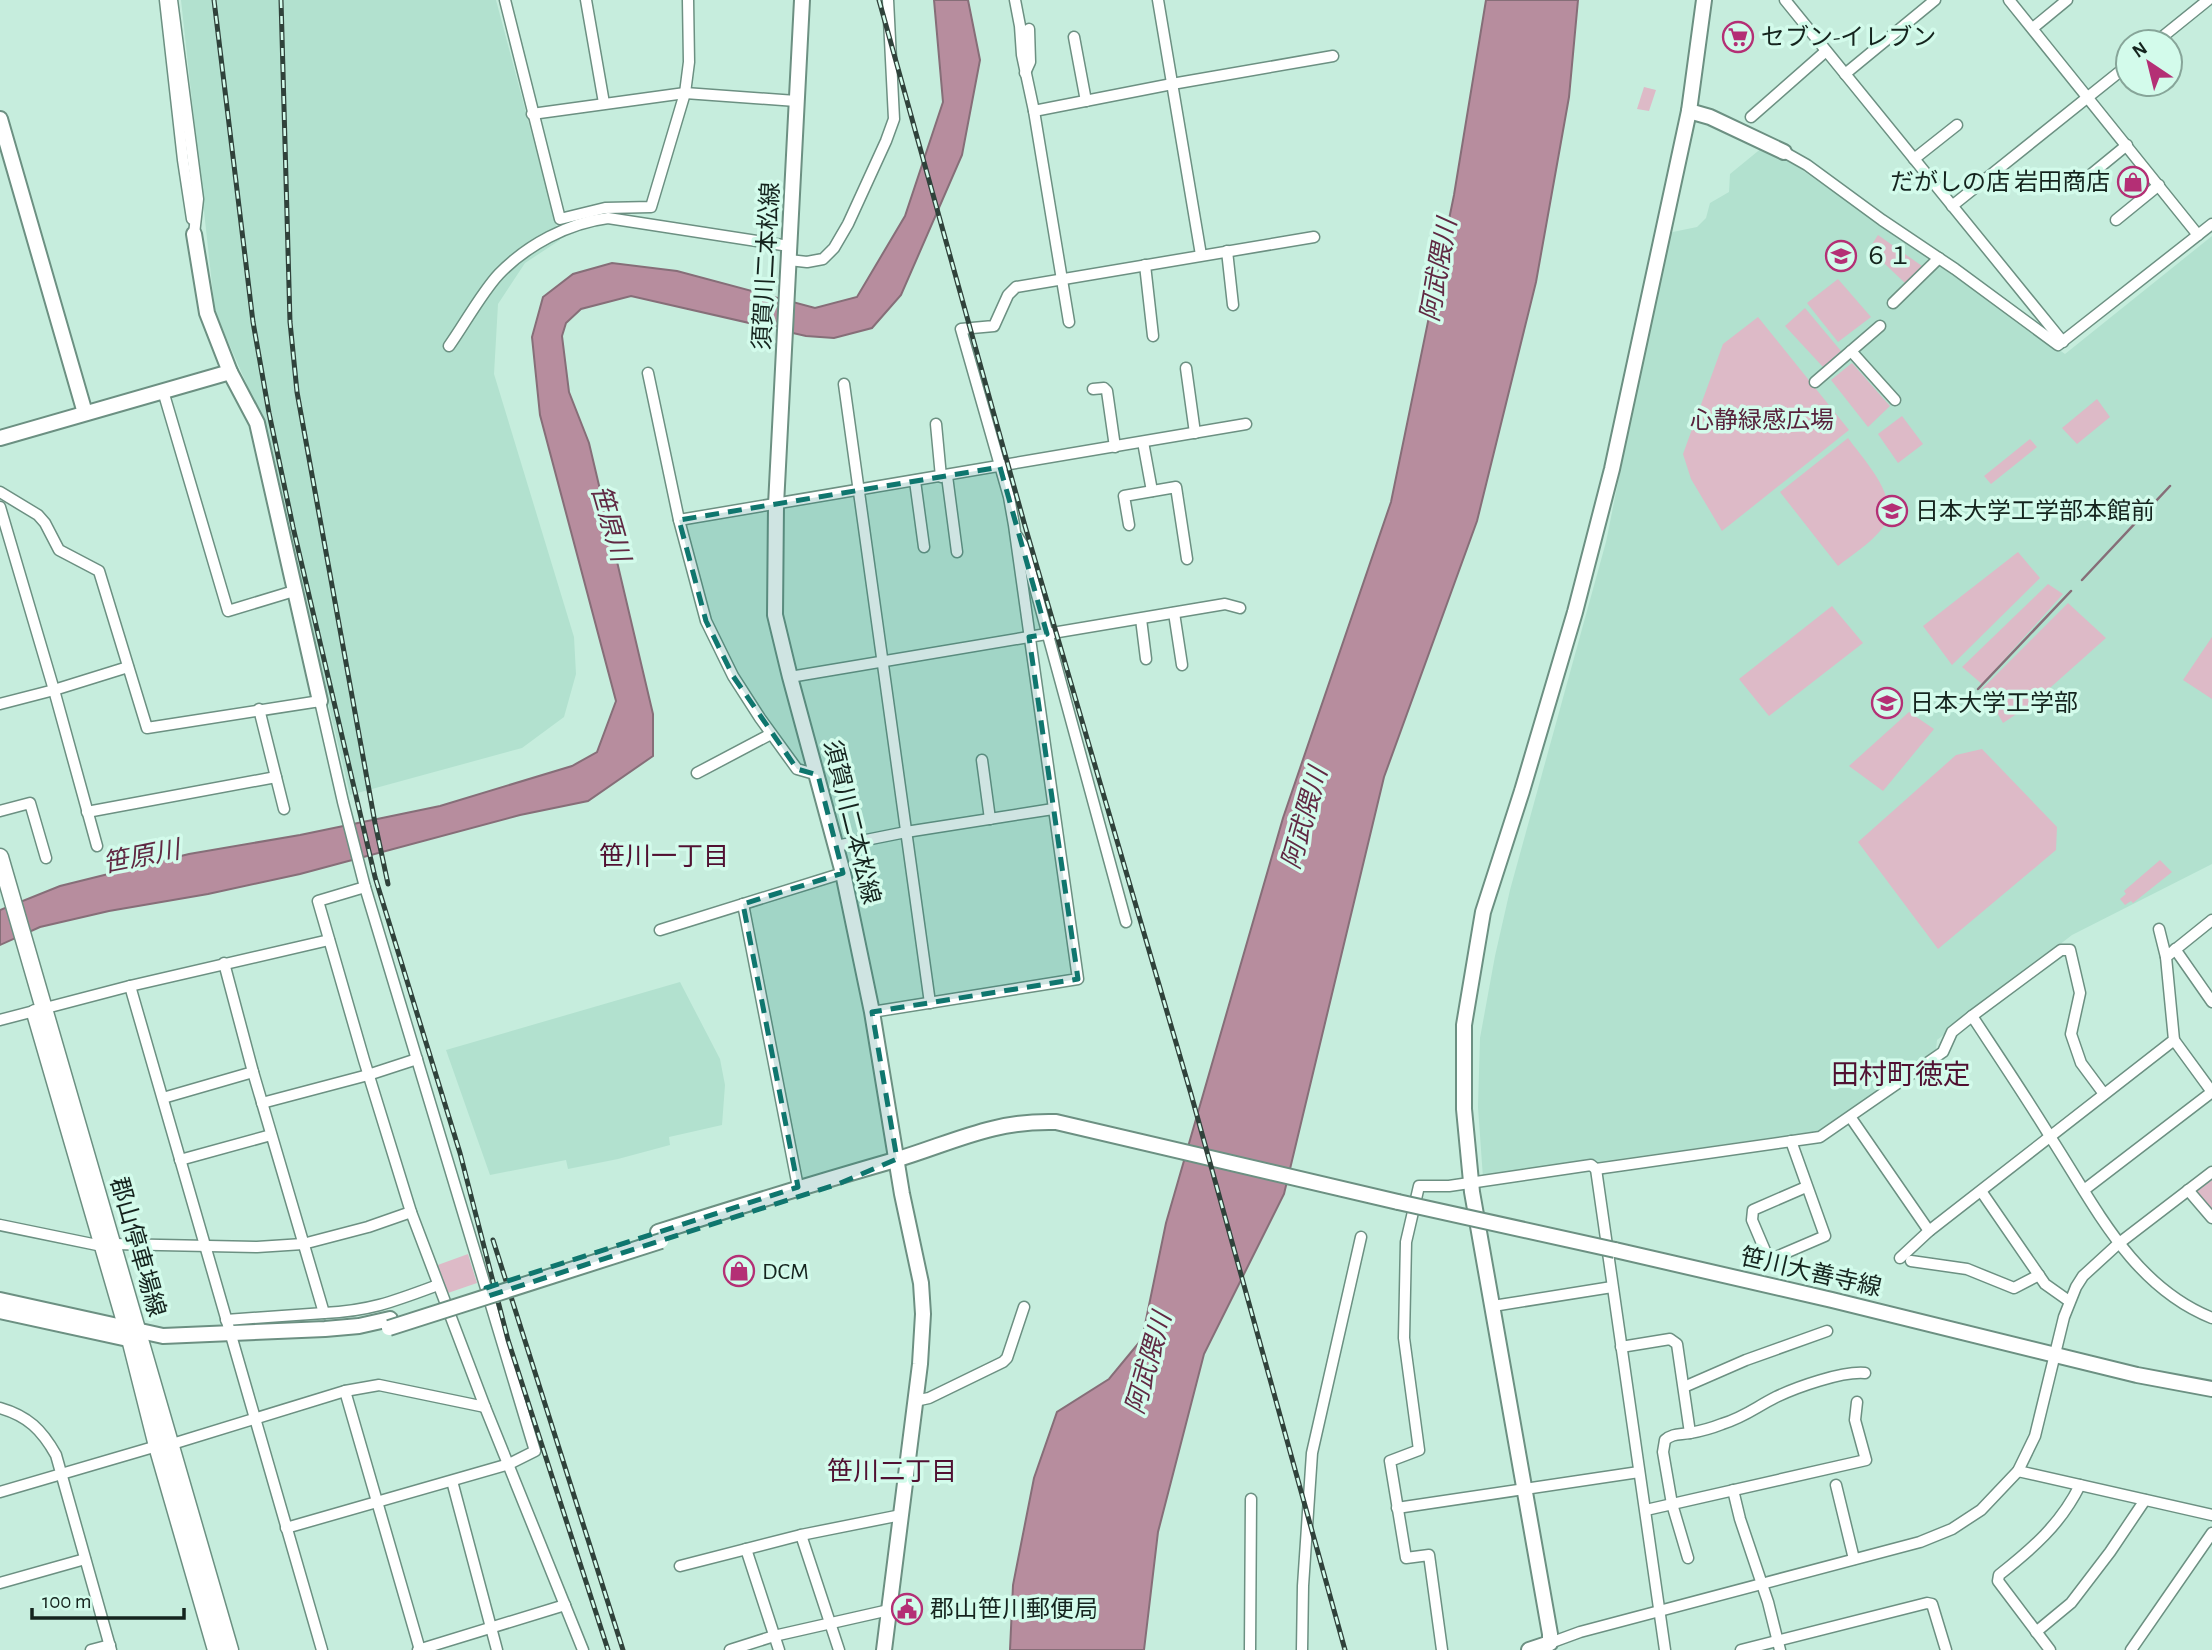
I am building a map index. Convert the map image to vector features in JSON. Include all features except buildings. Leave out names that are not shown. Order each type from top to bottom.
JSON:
[{"type":"main road","name":"郡山停車場線","points":[[0,858],[3,883],[134,1334],[216,1650]]},
{"type":"main road","name":"郡山停車場線","points":[[163,1446],[230,1650]]},
{"type":"street","points":[[165,0],[183,160],[207,313],[230,372],[257,423],[343,802],[535,1451],[509,1464],[286,1528]]},
{"type":"street","points":[[172,0],[198,199],[194,234]]},
{"type":"street","points":[[505,0],[560,219],[605,208],[651,207],[685,93],[689,62],[688,0]]},
{"type":"street","points":[[586,0],[604,103]]},
{"type":"street","name":"須賀川二本松線","points":[[802,0],[776,505],[775,615],[843,873],[872,1012],[902,1194],[921,1283],[923,1314],[920,1364],[884,1650]]},
{"type":"street","points":[[449,346],[498,275],[530,247],[591,220],[608,218],[807,262],[823,259],[834,248],[848,224],[894,119],[888,0]]},
{"type":"street","points":[[1015,0],[1025,73],[1034,111],[1069,322]]},
{"type":"street","points":[[1158,0],[1201,256]]},
{"type":"street","points":[[1549,1647],[1525,1488],[1471,1183],[1464,1108],[1464,1025],[1483,912],[1575,612],[1605,495],[1689,110],[1704,0]]},
{"type":"street","points":[[1845,74],[1935,0]]},
{"type":"street","points":[[2009,0],[2198,234]]},
{"type":"street","points":[[2033,28],[2067,0]]},
{"type":"street","points":[[2173,28],[2208,0]]},
{"type":"street","points":[[1790,2],[1826,51],[2063,342]]},
{"type":"street","points":[[1025,73],[1030,62],[1029,29]]},
{"type":"street","points":[[1074,37],[1086,101]]},
{"type":"street","points":[[1751,117],[1826,51]]},
{"type":"street","points":[[1034,111],[1333,57]]},
{"type":"street","points":[[1952,206],[2114,76]]},
{"type":"street","points":[[533,114],[685,93],[796,101]]},
{"type":"street","points":[[1689,110],[1784,152],[1807,166],[2058,345],[2212,224]]},
{"type":"street","points":[[0,119],[85,412]]},
{"type":"street","points":[[1914,159],[1957,125]]},
{"type":"street","points":[[2082,181],[2127,145]]},
{"type":"street","points":[[2116,220],[2159,185]]},
{"type":"street","points":[[872,1012],[1078,979],[1009,497],[961,329],[994,326],[1008,295],[1016,287],[1314,237]]},
{"type":"street","points":[[1227,251],[1233,305]]},
{"type":"street","points":[[1892,303],[1939,258]]},
{"type":"street","points":[[1145,265],[1153,336]]},
{"type":"street","points":[[1815,382],[1880,326]]},
{"type":"street","points":[[1851,351],[1895,400]]},
{"type":"street","points":[[1186,369],[1195,433]]},
{"type":"street","points":[[0,438],[230,372]]},
{"type":"street","points":[[648,373],[679,520],[706,621],[733,676],[771,734],[797,769],[818,775]]},
{"type":"street","points":[[844,384],[930,1003]]},
{"type":"street","points":[[1093,389],[1104,388],[1107,391],[1115,447]]},
{"type":"street","points":[[163,391],[228,611],[294,591]]},
{"type":"street","points":[[936,424],[957,552]]},
{"type":"street","points":[[679,520],[1246,424]]},
{"type":"street","points":[[1143,442],[1152,491]]},
{"type":"street","points":[[915,481],[924,547]]},
{"type":"street","points":[[1129,525],[1124,496],[1176,487],[1187,559]]},
{"type":"street","points":[[0,492],[38,515],[59,550],[99,571],[147,728],[320,701]]},
{"type":"street","points":[[0,507],[97,846]]},
{"type":"street","points":[[1015,533],[1024,547],[1126,922]]},
{"type":"street","points":[[790,677],[1224,604],[1240,608]]},
{"type":"street","points":[[1174,613],[1182,665]]},
{"type":"street","points":[[1141,619],[1146,659]]},
{"type":"street","points":[[0,704],[128,667]]},
{"type":"street","points":[[259,709],[284,809]]},
{"type":"street","points":[[697,773],[771,734]]},
{"type":"street","points":[[982,760],[990,819]]},
{"type":"street","points":[[87,812],[276,777]]},
{"type":"street","points":[[0,811],[30,803],[46,858]]},
{"type":"street","points":[[836,846],[1053,809]]},
{"type":"street","points":[[660,930],[843,873]]},
{"type":"street","points":[[365,883],[318,901],[329,940],[411,1212],[485,1407],[583,1650]]},
{"type":"street","points":[[743,904],[798,1187]]},
{"type":"street","points":[[2166,957],[2212,920]]},
{"type":"street","points":[[2084,1190],[2212,1092],[2174,1040],[2166,957],[2159,929]]},
{"type":"street","points":[[0,1020],[130,985],[329,940]]},
{"type":"street","points":[[2175,949],[2212,1002]]},
{"type":"street","points":[[1596,1170],[1820,1137],[1943,1052],[1952,1032],[2061,950],[2070,950],[2080,993],[2071,1034],[2081,1063],[2104,1094]]},
{"type":"street","points":[[224,963],[324,1313]]},
{"type":"street","points":[[130,985],[322,1650]]},
{"type":"street","points":[[1972,1016],[2118,1244],[2155,1283],[2176,1300],[2212,1318]]},
{"type":"street","points":[[2039,1275],[2014,1288],[1967,1269],[1906,1260],[1929,1231],[2174,1040]]},
{"type":"street","points":[[262,1103],[417,1059]]},
{"type":"street","points":[[163,1098],[253,1072]]},
{"type":"street","points":[[1851,1118],[1929,1231]]},
{"type":"street","name":"笹川大善寺線","points":[[897,1159],[998,1126],[1056,1122],[1615,1250],[2137,1375],[2212,1389]]},
{"type":"street","points":[[180,1160],[271,1135]]},
{"type":"street","points":[[1791,1141],[1825,1236],[1769,1260],[1752,1220],[1753,1210],[1806,1187]]},
{"type":"street","points":[[0,1311],[134,1334],[163,1336],[229,1332],[335,1338],[363,1335],[389,1323],[659,1236],[798,1187],[897,1159]]},
{"type":"street","points":[[659,1236],[838,1184],[897,1159]]},
{"type":"street","points":[[1442,1650],[1429,1555],[1406,1558],[1390,1461],[1419,1450],[1404,1338],[1407,1232],[1419,1186],[1449,1186],[1591,1165],[1596,1170],[1665,1650]]},
{"type":"street","points":[[1529,1650],[1549,1647],[1580,1632],[1920,1542],[1952,1529],[1981,1510],[2018,1471],[2035,1436],[2069,1301],[2083,1276],[2118,1244],[2212,1172]]},
{"type":"street","points":[[2188,1190],[2212,1218]]},
{"type":"street","points":[[1981,1191],[2045,1284],[2069,1301]]},
{"type":"street","points":[[0,1225],[108,1245],[257,1247],[303,1244],[368,1227],[411,1212]]},
{"type":"street","points":[[1302,1650],[1303,1586],[1312,1453],[1362,1237]]},
{"type":"street","points":[[229,1332],[324,1313],[353,1312],[382,1306],[439,1285]]},
{"type":"street","points":[[1493,1307],[1612,1287]]},
{"type":"street","points":[[0,1300],[134,1334]]},
{"type":"street","points":[[915,1401],[929,1398],[1003,1362],[1007,1358],[1024,1307]]},
{"type":"street","points":[[1684,1387],[1746,1360],[1828,1331]]},
{"type":"street","points":[[1621,1347],[1672,1340],[1677,1344],[1690,1433]]},
{"type":"street","points":[[1688,1558],[1672,1504],[1664,1443],[1671,1436],[1745,1416],[1772,1399],[1796,1389],[1850,1373],[1865,1373]]},
{"type":"street","points":[[0,1492],[345,1391],[379,1385],[485,1407]]},
{"type":"street","points":[[345,1391],[419,1650],[565,1605]]},
{"type":"street","points":[[1646,1510],[1866,1460],[1855,1420],[1857,1402]]},
{"type":"street","points":[[0,1408],[29,1420],[45,1436],[62,1473],[111,1647],[91,1650]]},
{"type":"street","points":[[2018,1471],[2212,1515]]},
{"type":"street","points":[[1397,1508],[1639,1472]]},
{"type":"street","points":[[452,1481],[497,1650]]},
{"type":"street","points":[[1836,1485],[1854,1559]]},
{"type":"street","points":[[2050,1650],[1998,1581],[1998,1575],[2031,1550],[2050,1531],[2071,1503],[2080,1485]]},
{"type":"street","points":[[1733,1490],[1768,1602],[1778,1645]]},
{"type":"street","points":[[1250,1650],[1251,1499]]},
{"type":"street","points":[[2036,1632],[2071,1603],[2146,1500]]},
{"type":"street","points":[[680,1566],[801,1535],[901,1515]]},
{"type":"street","points":[[2131,1650],[2212,1533]]},
{"type":"street","points":[[801,1535],[839,1650]]},
{"type":"street","points":[[746,1549],[779,1650]]},
{"type":"street","points":[[0,1583],[85,1559]]},
{"type":"street","points":[[1741,1650],[1778,1645],[1927,1603],[1932,1604],[1946,1650]]},
{"type":"street","points":[[730,1650],[774,1636],[889,1610]]},
{"type":"highlighted area","points":[[1000,467],[1047,634],[1029,637],[1078,979],[872,1012],[897,1159],[838,1184],[488,1296],[486,1288],[798,1187],[743,904],[843,873],[818,775],[797,769],[733,676],[706,621],[679,520]]},
{"type":"shaded area","points":[[181,0],[496,0],[560,240],[525,263],[498,304],[494,374],[574,637],[576,674],[564,717],[522,748],[350,795],[259,412],[215,312]]},
{"type":"shaded area","name":"日本大学工学部","points":[[1763,147],[1792,163],[2065,354],[2212,236],[2212,864],[2072,935],[1937,1040],[1936,1049],[1820,1131],[1483,1178],[1478,1107],[1480,1038],[1495,956],[1510,890],[1606,542],[1668,233],[1697,227],[1706,218],[1710,203],[1729,192],[1730,174]]},
{"type":"shaded area","points":[[680,982],[720,1059],[725,1085],[722,1125],[669,1137],[670,1145],[618,1159],[568,1169],[566,1160],[490,1175],[446,1050]]},
{"type":"green space","points":[[1644,87],[1656,90],[1649,111],[1637,109]]},
{"type":"green space","points":[[1878,235],[1922,266],[1905,283],[1869,249]]},
{"type":"green space","points":[[1838,279],[1871,317],[1838,342],[1807,303]]},
{"type":"green space","points":[[1805,308],[1841,351],[1823,367],[1785,326]]},
{"type":"green space","name":"心静緑感広場","points":[[1758,317],[1849,430],[1722,531],[1691,479],[1683,454],[1723,344]]},
{"type":"green space","points":[[1852,363],[1890,406],[1868,427],[1831,380]]},
{"type":"green space","points":[[2097,399],[2110,417],[2077,444],[2062,428]]},
{"type":"green space","points":[[1902,416],[1923,444],[1898,463],[1878,434]]},
{"type":"green space","points":[[1848,438],[1880,483],[1888,508],[1887,520],[1880,531],[1838,566],[1780,492]]},
{"type":"green space","points":[[2030,439],[2037,447],[1991,484],[1984,476]]},
{"type":"green space","points":[[2018,552],[2040,578],[1952,665],[1923,626]]},
{"type":"green space","points":[[2048,584],[2063,594],[1982,684],[1962,667]]},
{"type":"green space","points":[[2068,603],[2106,638],[2033,703],[2003,723],[1983,688]]},
{"type":"green space","points":[[1832,606],[1863,643],[1769,716],[1739,679]]},
{"type":"green space","points":[[2212,637],[2212,699],[2183,680]]},
{"type":"green space","points":[[1909,712],[1934,729],[1883,791],[1849,766]]},
{"type":"green space","points":[[1982,749],[2057,827],[2056,850],[1938,949],[1858,842],[1956,755]]},
{"type":"green space","points":[[2160,860],[2172,872],[2133,903],[2131,901],[2125,905],[2120,899],[2126,894],[2124,891]]},
{"type":"green space","points":[[2212,1180],[2212,1214],[2196,1192]]},
{"type":"green space","points":[[468,1254],[477,1283],[445,1294],[435,1266]]},
{"type":"water","points":[[934,0],[968,0],[980,60],[962,155],[901,295],[872,328],[834,338],[806,336],[631,296],[581,309],[566,323],[562,336],[569,392],[589,443],[653,714],[653,756],[588,801],[520,815],[300,874],[40,927],[0,945],[0,910],[60,886],[189,854],[300,835],[440,806],[572,766],[597,752],[616,701],[540,415],[532,337],[543,297],[573,274],[612,263],[677,271],[815,308],[857,297],[905,216],[943,102]]},
{"type":"water","name":"阿武隈川","points":[[1486,0],[1578,0],[1569,97],[1536,282],[1477,521],[1384,777],[1284,1194],[1204,1354],[1158,1532],[1144,1650],[1010,1650],[1013,1585],[1034,1478],[1057,1412],[1109,1379],[1142,1339],[1166,1223],[1283,818],[1391,502],[1454,195]]},
{"type":"waterway","points":[[2082,580],[2170,486]]},
{"type":"waterway","points":[[1978,689],[2071,591]]},
{"type":"railway","points":[[214,0],[253,322],[269,413],[375,877],[460,1153],[508,1340],[608,1650]]},
{"type":"railway","points":[[281,0],[290,322],[297,392],[388,884]]},
{"type":"railway","points":[[879,0],[1025,526],[1191,1094],[1345,1650]]},
{"type":"railway","points":[[493,1240],[623,1650]]},
{"type":"place","name":"セブン-イレブン","points":[[1738,37]]},
{"type":"place","name":"だがしの店 岩田商店","points":[[2133,182]]},
{"type":"place","name":"６１","points":[[1841,256]]},
{"type":"place","name":"日本大学工学部本館前","points":[[1892,511]]},
{"type":"place","name":"日本大学工学部","points":[[1887,703]]},
{"type":"place","name":"DCM","points":[[739,1271]]},
{"type":"place","name":"郡山笹川郵便局","points":[[907,1609]]},
{"type":"district","name":"笹川一丁目","points":[[664,856]]},
{"type":"district","name":"田村町徳定","points":[[1901,1074]]},
{"type":"district","name":"笹川二丁目","points":[[892,1471]]},
{"type":"water label","name":"笹原川","points":[[611,523]]},
{"type":"water label","name":"笹原川","points":[[141,856]]}]
